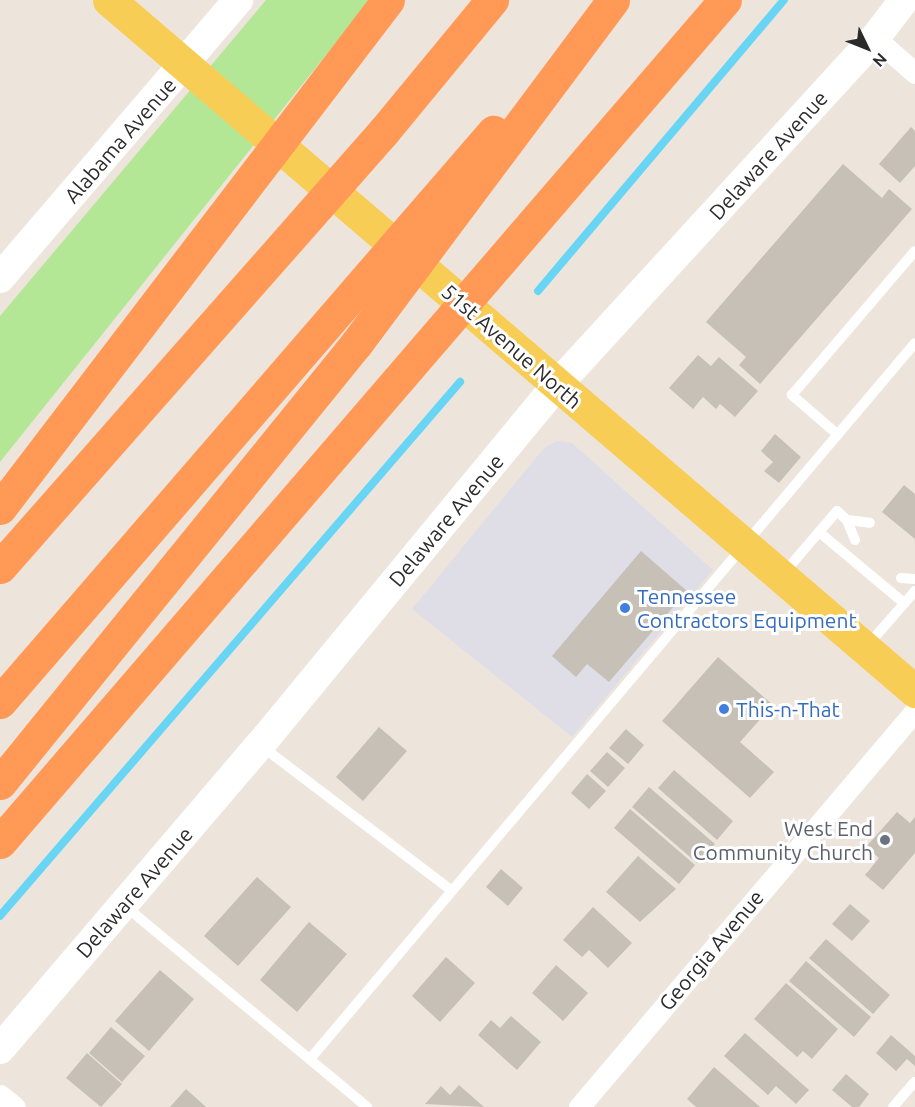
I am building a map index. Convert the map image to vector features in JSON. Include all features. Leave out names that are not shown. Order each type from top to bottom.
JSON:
[{"type":"highway","points":[[0,508],[388,0]]},
{"type":"highway","points":[[0,567],[384,131],[492,0]]},
{"type":"highway","points":[[0,783],[356,344],[463,185],[606,0]]},
{"type":"highway","points":[[0,702],[327,322],[463,185],[613,0]]},
{"type":"highway","points":[[0,842],[725,0]]},
{"type":"main road","name":"51st Avenue North","points":[[109,0],[915,691]]},
{"type":"main road","name":"Alabama Avenue","points":[[0,278],[186,64],[238,0]]},
{"type":"main road","name":"Delaware Avenue","points":[[0,1049],[260,745],[557,384],[875,38],[904,0]]},
{"type":"street","points":[[875,38],[915,73]]},
{"type":"street","name":"Georgia Avenue","points":[[579,1107],[915,711]]},
{"type":"street","points":[[0,1095],[15,1107]]},
{"type":"lane","points":[[837,434],[792,395],[915,250]]},
{"type":"lane","points":[[310,1059],[742,544],[915,343]]},
{"type":"lane","points":[[781,577],[837,511],[847,520],[855,540]]},
{"type":"lane","points":[[847,520],[870,523]]},
{"type":"lane","points":[[819,532],[904,603]]},
{"type":"lane","points":[[901,578],[915,579]]},
{"type":"lane","points":[[866,648],[915,591]]},
{"type":"lane","points":[[260,745],[452,891]]},
{"type":"lane","points":[[122,904],[367,1107]]},
{"type":"lane","points":[[893,1107],[915,1082]]},
{"type":"shaded area","points":[[557,441],[572,443],[713,570],[572,737],[412,609],[544,448]]},
{"type":"green space","points":[[266,0],[370,0],[0,462],[0,316]]},
{"type":"building","points":[[911,127],[915,131],[915,166],[900,183],[879,164]]},
{"type":"building","points":[[843,164],[882,198],[889,189],[912,209],[760,384],[739,365],[746,357],[706,322]]},
{"type":"building","points":[[698,355],[711,366],[719,357],[758,391],[735,417],[720,404],[716,409],[703,397],[693,409],[669,388]]},
{"type":"building","points":[[775,434],[801,457],[779,483],[764,471],[773,462],[761,451]]},
{"type":"building","points":[[904,485],[915,494],[915,539],[882,512]]},
{"type":"building","points":[[641,551],[687,591],[609,682],[587,664],[576,677],[552,656]]},
{"type":"building","points":[[718,657],[773,705],[740,742],[774,772],[750,798],[662,721]]},
{"type":"building","points":[[379,727],[407,751],[363,801],[336,777]]},
{"type":"building","points":[[626,729],[644,745],[628,764],[609,748]]},
{"type":"building","points":[[607,752],[625,768],[608,787],[590,771]]},
{"type":"building","points":[[674,770],[733,821],[717,840],[658,788]]},
{"type":"building","points":[[587,774],[606,791],[589,809],[571,793]]},
{"type":"building","points":[[649,787],[715,844],[697,863],[632,807]]},
{"type":"building","points":[[630,809],[695,865],[679,884],[614,828]]},
{"type":"building","points":[[897,812],[910,823],[915,817],[915,853],[883,890],[865,875],[879,858],[866,847]]},
{"type":"building","points":[[638,856],[676,889],[640,922],[606,892]]},
{"type":"building","points":[[501,869],[523,888],[508,906],[486,887]]},
{"type":"building","points":[[257,877],[291,907],[238,966],[204,936]]},
{"type":"building","points":[[850,904],[870,921],[852,941],[832,924]]},
{"type":"building","points":[[593,907],[632,943],[608,968],[589,950],[582,957],[563,940]]},
{"type":"building","points":[[309,922],[347,954],[297,1012],[260,980]]},
{"type":"building","points":[[826,939],[890,995],[873,1014],[809,958]]},
{"type":"building","points":[[446,957],[475,983],[440,1022],[412,996]]},
{"type":"building","points":[[806,961],[871,1017],[854,1037],[789,981]]},
{"type":"building","points":[[556,965],[588,993],[563,1021],[532,993]]},
{"type":"building","points":[[160,970],[194,999],[149,1051],[115,1021]]},
{"type":"building","points":[[786,983],[838,1029],[812,1059],[803,1051],[797,1057],[754,1019]]},
{"type":"building","points":[[511,1016],[541,1042],[517,1070],[478,1035],[491,1020],[500,1028]]},
{"type":"building","points":[[111,1027],[145,1056],[122,1082],[89,1053]]},
{"type":"building","points":[[745,1033],[809,1090],[796,1104],[776,1086],[768,1095],[724,1056]]},
{"type":"building","points":[[891,1035],[915,1056],[915,1066],[907,1059],[896,1071],[876,1053]]},
{"type":"building","points":[[87,1053],[122,1084],[101,1107],[66,1078]]},
{"type":"building","points":[[714,1067],[760,1107],[696,1107],[687,1099]]},
{"type":"building","points":[[846,1074],[869,1094],[859,1107],[852,1107],[832,1090]]},
{"type":"building","points":[[459,1085],[484,1107],[425,1104],[441,1086],[450,1095]]},
{"type":"building","points":[[186,1089],[206,1107],[170,1107]]},
{"type":"waterway","points":[[538,291],[784,0]]},
{"type":"waterway","points":[[0,916],[460,382]]},
{"type":"place","name":"Tennessee Contractors Equipment","points":[[625,608]]},
{"type":"place","name":"This-n-That","points":[[724,709]]},
{"type":"place","name":"West End Community Church","points":[[885,840]]}]
